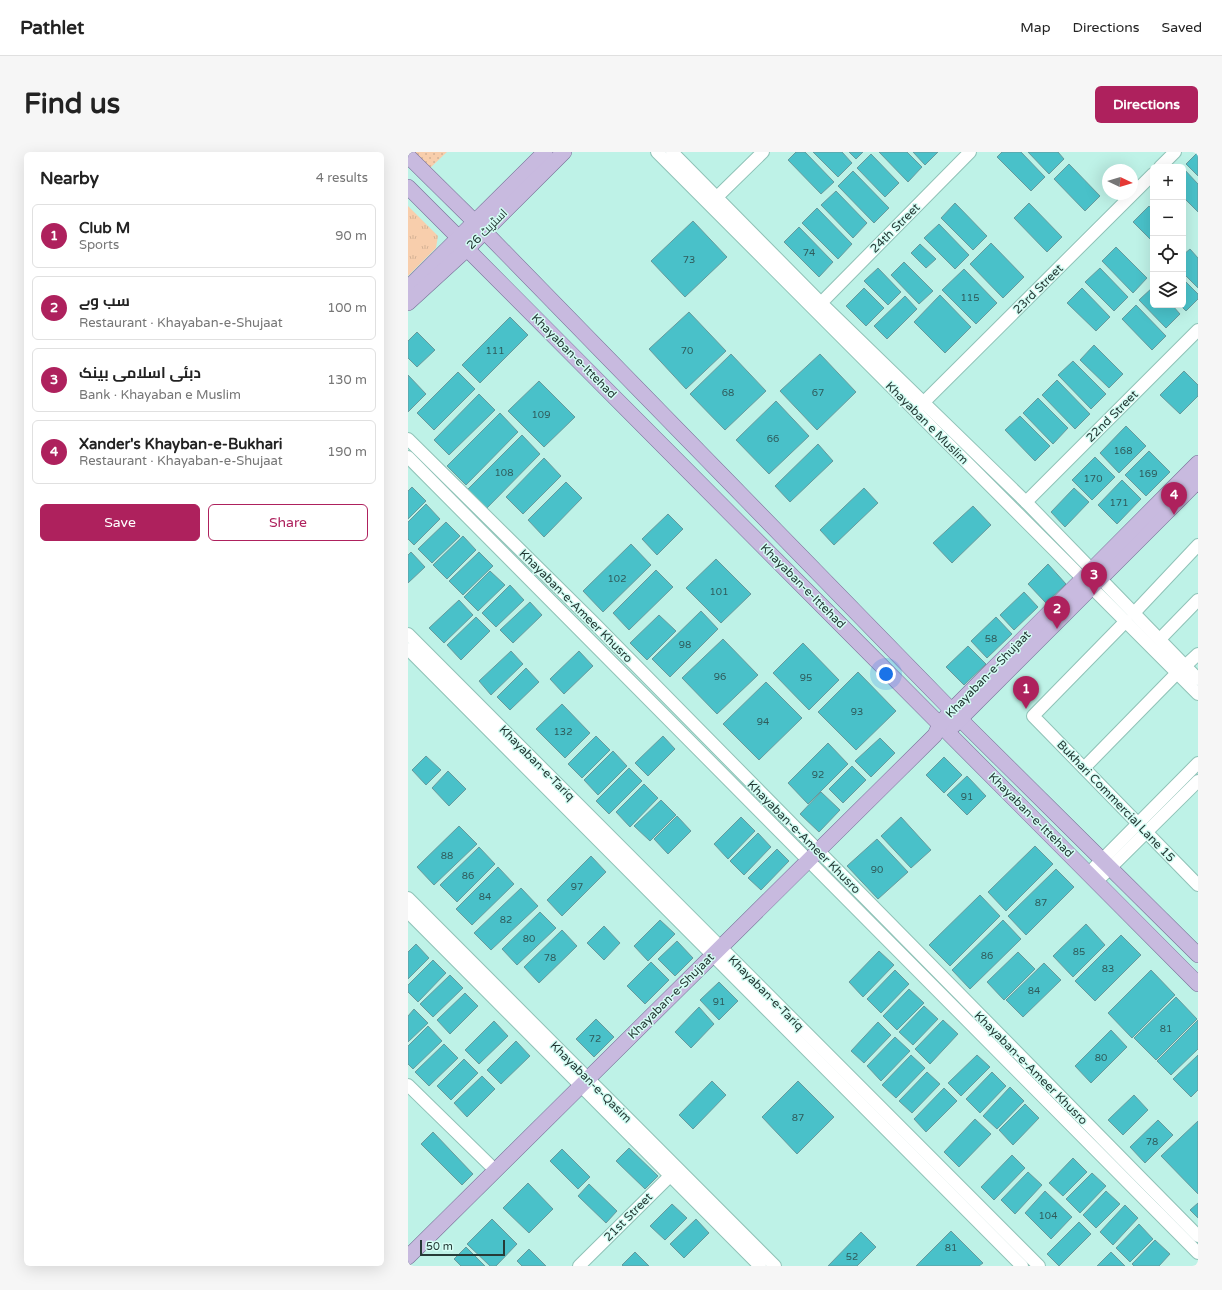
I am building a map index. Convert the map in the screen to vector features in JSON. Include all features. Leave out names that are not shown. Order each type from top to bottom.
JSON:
[{"type":"main road","name":"اسٹریٹ 26","points":[[480,227],[545,152]]},
{"type":"main road","name":"اسٹریٹ 26","points":[[408,303],[480,227],[564,152]]},
{"type":"main road","name":"Khayaban-e-Ittehad","points":[[408,156],[480,227],[956,714],[1198,954]]},
{"type":"main road","name":"Khayaban-e-Ittehad","points":[[408,187],[941,728],[1093,877],[1198,984]]},
{"type":"main road","name":"اسٹریٹ 26","points":[[408,288],[463,244]]},
{"type":"main road","name":"Khayaban-e-Shujaat","points":[[408,1257],[956,714],[1091,578],[1198,463]]},
{"type":"main road","name":"Khayaban-e-Shujaat","points":[[1091,578],[1198,481]]},
{"type":"main road","points":[[941,728],[938,716],[943,713],[945,707],[956,714]]},
{"type":"street","name":"Khayaban e Muslim","points":[[657,152],[866,355],[1091,578],[1181,670],[1198,679]]},
{"type":"street","name":"Khayaban e Muslim","points":[[672,152],[821,303],[866,355],[922,404],[1026,502],[1091,578]]},
{"type":"street","points":[[716,198],[763,152]]},
{"type":"street","name":"24th Street","points":[[821,303],[970,152]]},
{"type":"street","points":[[1163,164],[1175,152]]},
{"type":"street","name":"23rd Street","points":[[922,404],[1150,177]]},
{"type":"street","name":"22nd Street","points":[[1026,502],[1198,330]]},
{"type":"street","name":"Khayaban-e-Ameer Khusro","points":[[408,438],[599,628],[813,855],[1198,1253]]},
{"type":"street","name":"Khayaban-e-Ameer Khusro","points":[[408,457],[606,657],[813,855],[1198,1236]]},
{"type":"street","points":[[1130,617],[1198,546]]},
{"type":"street","points":[[1160,639],[1198,600]]},
{"type":"street","name":"Khayaban e Muslim","points":[[1130,617],[1160,639],[1198,694]]},
{"type":"street","name":"Bukhari Commercial Lane 15","points":[[1130,617],[1033,716],[1198,885]]},
{"type":"street","points":[[589,639],[593,641],[599,639],[601,632],[599,628]]},
{"type":"street","name":"Khayaban-e-Tariq","points":[[408,634],[491,725],[716,952],[1022,1266]]},
{"type":"street","points":[[606,657],[606,652],[609,648],[614,646],[618,648]]},
{"type":"street","name":"Khayaban-e-Tariq","points":[[408,649],[491,725]]},
{"type":"street","points":[[1084,768],[1198,654]]},
{"type":"street","points":[[1106,864],[1137,823],[1198,763]]},
{"type":"street","points":[[1093,877],[1106,864],[1146,833],[1198,781]]},
{"type":"street","name":"Khayaban-e-Qasim","points":[[408,898],[584,1082]]},
{"type":"street","name":"Khayaban-e-Qasim","points":[[408,912],[584,1082],[766,1264]]},
{"type":"street","name":"Khayaban-e-Tariq","points":[[716,952],[1039,1266]]},
{"type":"street","points":[[408,1085],[495,1170]]},
{"type":"street","name":"21st Street","points":[[579,1266],[674,1172]]},
{"type":"green space","points":[[412,152],[447,152],[429,169]]},
{"type":"green space","points":[[408,206],[438,236],[436,248],[408,276]]},
{"type":"building","points":[[796,152],[805,152],[834,182],[821,194],[788,160]]},
{"type":"building","points":[[813,152],[842,152],[852,163],[838,177]]},
{"type":"building","points":[[849,152],[863,152],[856,159]]},
{"type":"building","points":[[879,152],[907,152],[922,167],[908,182]]},
{"type":"building","points":[[913,152],[938,152],[925,165]]},
{"type":"building","points":[[1002,152],[1021,152],[1045,177],[1031,191],[997,157]]},
{"type":"building","points":[[1028,152],[1058,152],[1064,159],[1049,174]]},
{"type":"building","points":[[1198,152],[1198,176],[1186,164]]},
{"type":"building","points":[[871,154],[899,183],[885,197],[857,168]]},
{"type":"building","points":[[1069,164],[1100,196],[1085,211],[1054,179]]},
{"type":"building","points":[[853,171],[889,208],[874,223],[838,186]]},
{"type":"building","points":[[1186,171],[1198,184],[1198,212],[1186,200]]},
{"type":"building","points":[[836,191],[867,223],[853,238],[821,205]]},
{"type":"building","points":[[955,203],[987,236],[973,250],[941,218]]},
{"type":"building","points":[[1029,203],[1062,237],[1047,252],[1014,218]]},
{"type":"building","points":[[1149,206],[1150,239],[1133,222]]},
{"type":"building","points":[[817,208],[852,244],[838,259],[802,223]]},
{"type":"building","points":[[693,221],[727,257],[685,297],[651,261]]},
{"type":"building","points":[[939,224],[969,255],[955,269],[924,238]]},
{"type":"building","points":[[799,227],[833,262],[819,277],[784,242]]},
{"type":"building","points":[[991,243],[1024,277],[1003,298],[970,264]]},
{"type":"building","points":[[920,244],[936,259],[926,268],[911,253]]},
{"type":"building","points":[[1116,247],[1147,278],[1133,293],[1102,261]]},
{"type":"building","points":[[1190,249],[1198,258],[1198,288],[1186,276],[1186,252]]},
{"type":"building","points":[[904,262],[933,291],[919,304],[891,275]]},
{"type":"building","points":[[878,268],[901,292],[888,305],[864,281]]},
{"type":"building","points":[[1100,268],[1128,297],[1114,311],[1085,282]]},
{"type":"building","points":[[964,269],[997,303],[976,324],[942,290]]},
{"type":"building","points":[[1186,282],[1198,294],[1198,299],[1186,311],[1183,308],[1186,308]]},
{"type":"building","points":[[864,288],[884,308],[866,326],[846,306]]},
{"type":"building","points":[[1082,288],[1110,317],[1096,331],[1067,303]]},
{"type":"building","points":[[1150,290],[1150,308],[1175,308],[1180,314],[1166,328],[1139,300]]},
{"type":"building","points":[[940,295],[971,327],[945,353],[914,322]]},
{"type":"building","points":[[905,296],[917,309],[887,339],[874,326]]},
{"type":"building","points":[[1136,305],[1166,336],[1152,350],[1122,319]]},
{"type":"building","points":[[689,312],[726,351],[686,389],[649,349]]},
{"type":"building","points":[[510,317],[528,335],[480,383],[462,365]]},
{"type":"building","points":[[417,332],[435,350],[417,367],[408,358],[408,341]]},
{"type":"building","points":[[1094,345],[1123,374],[1109,388],[1080,360]]},
{"type":"building","points":[[731,354],[766,391],[725,430],[690,394]]},
{"type":"building","points":[[820,354],[856,392],[817,430],[780,391]]},
{"type":"building","points":[[1073,361],[1106,394],[1091,409],[1058,375]]},
{"type":"building","points":[[1184,371],[1198,385],[1198,396],[1180,414],[1160,395]]},
{"type":"building","points":[[458,372],[475,389],[434,430],[417,413]]},
{"type":"building","points":[[408,375],[426,394],[408,412]]},
{"type":"building","points":[[1057,380],[1090,414],[1075,429],[1042,395]]},
{"type":"building","points":[[539,381],[575,417],[544,447],[508,411]]},
{"type":"building","points":[[479,394],[495,410],[449,455],[434,440]]},
{"type":"building","points":[[1038,398],[1068,428],[1053,444],[1023,413]]},
{"type":"building","points":[[776,401],[809,436],[769,474],[736,440]]},
{"type":"building","points":[[500,413],[518,432],[466,485],[447,466]]},
{"type":"building","points":[[1020,416],[1050,446],[1035,461],[1005,430]]},
{"type":"building","points":[[1126,426],[1146,446],[1119,473],[1100,453]]},
{"type":"building","points":[[522,435],[540,454],[486,509],[467,490]]},
{"type":"building","points":[[818,444],[833,461],[790,502],[775,486]]},
{"type":"building","points":[[1149,451],[1170,472],[1146,496],[1125,475]]},
{"type":"building","points":[[1095,457],[1115,477],[1092,500],[1072,480]]},
{"type":"building","points":[[544,458],[561,476],[523,514],[506,497]]},
{"type":"building","points":[[1122,480],[1141,499],[1117,524],[1098,505]]},
{"type":"building","points":[[566,482],[582,498],[544,537],[528,520]]},
{"type":"building","points":[[412,487],[426,501],[408,519],[408,491]]},
{"type":"building","points":[[864,488],[878,503],[834,545],[820,530]]},
{"type":"building","points":[[1074,488],[1089,502],[1065,527],[1051,512]]},
{"type":"building","points":[[426,504],[440,519],[414,545],[408,539],[408,522]]},
{"type":"building","points":[[973,506],[991,525],[952,563],[933,543]]},
{"type":"building","points":[[668,514],[683,529],[657,555],[642,539]]},
{"type":"building","points":[[446,522],[460,536],[432,563],[418,549]]},
{"type":"building","points":[[463,536],[476,550],[447,579],[433,565]]},
{"type":"building","points":[[631,544],[651,565],[603,612],[583,591]]},
{"type":"building","points":[[411,552],[425,567],[408,583],[408,555]]},
{"type":"building","points":[[479,552],[493,566],[463,595],[449,581]]},
{"type":"building","points":[[716,559],[751,594],[721,623],[686,588]]},
{"type":"building","points":[[1048,564],[1066,584],[1046,603],[1028,584]]},
{"type":"building","points":[[656,570],[673,587],[629,630],[613,613]]},
{"type":"building","points":[[490,571],[505,585],[478,611],[464,597]]},
{"type":"building","points":[[510,585],[524,600],[496,627],[482,613]]},
{"type":"building","points":[[1024,592],[1038,607],[1014,630],[1000,615]]},
{"type":"building","points":[[459,600],[473,615],[444,643],[429,628]]},
{"type":"building","points":[[530,602],[542,615],[513,643],[500,630]]},
{"type":"building","points":[[701,611],[718,629],[670,677],[652,659]]},
{"type":"building","points":[[659,615],[676,631],[647,660],[630,643]]},
{"type":"building","points":[[476,617],[490,631],[461,660],[447,645]]},
{"type":"building","points":[[996,617],[1012,634],[987,658],[971,641]]},
{"type":"building","points":[[723,639],[758,675],[717,714],[682,678]]},
{"type":"building","points":[[803,643],[839,680],[809,710],[773,673]]},
{"type":"building","points":[[968,646],[986,664],[964,685],[946,667]]},
{"type":"building","points":[[511,651],[523,664],[491,695],[479,681]]},
{"type":"building","points":[[579,651],[593,666],[564,694],[550,679]]},
{"type":"building","points":[[526,668],[539,682],[510,710],[497,697]]},
{"type":"building","points":[[858,672],[896,711],[856,750],[818,712]]},
{"type":"building","points":[[766,682],[802,718],[759,760],[723,724]]},
{"type":"building","points":[[562,704],[590,733],[565,758],[536,729]]},
{"type":"building","points":[[596,736],[610,750],[582,778],[568,764]]},
{"type":"building","points":[[663,736],[675,749],[648,776],[635,763]]},
{"type":"building","points":[[880,738],[895,753],[871,777],[855,761]]},
{"type":"building","points":[[828,743],[848,764],[808,804],[788,783]]},
{"type":"building","points":[[613,751],[627,766],[598,795],[584,780]]},
{"type":"building","points":[[426,756],[441,770],[426,785],[412,770]]},
{"type":"building","points":[[944,757],[962,775],[944,793],[926,775]]},
{"type":"building","points":[[852,766],[866,780],[843,803],[829,789]]},
{"type":"building","points":[[629,768],[642,781],[609,814],[596,801]]},
{"type":"building","points":[[448,771],[466,789],[449,806],[432,788]]},
{"type":"building","points":[[967,776],[986,796],[967,815],[947,795]]},
{"type":"building","points":[[644,784],[658,798],[630,827],[616,812]]},
{"type":"building","points":[[821,792],[840,810],[819,832],[800,814]]},
{"type":"building","points":[[661,800],[676,815],[650,841],[634,826]]},
{"type":"building","points":[[677,816],[691,831],[668,854],[654,839]]},
{"type":"building","points":[[741,817],[755,831],[728,859],[714,844]]},
{"type":"building","points":[[901,817],[931,850],[911,868],[881,836]]},
{"type":"building","points":[[459,826],[477,844],[434,885],[417,867]]},
{"type":"building","points":[[758,833],[771,847],[744,875],[730,861]]},
{"type":"building","points":[[877,839],[908,872],[878,899],[847,866]]},
{"type":"building","points":[[1035,846],[1053,864],[1006,911],[988,892]]},
{"type":"building","points":[[479,847],[495,864],[457,902],[440,885]]},
{"type":"building","points":[[777,849],[789,861],[761,890],[748,878]]},
{"type":"building","points":[[591,856],[606,872],[562,916],[547,900]]},
{"type":"building","points":[[498,867],[514,884],[472,925],[456,909]]},
{"type":"building","points":[[1056,869],[1074,887],[1026,935],[1008,916]]},
{"type":"building","points":[[521,888],[538,906],[491,950],[474,933]]},
{"type":"building","points":[[980,895],[1000,916],[950,966],[929,945]]},
{"type":"building","points":[[540,912],[556,928],[517,965],[502,949]]},
{"type":"building","points":[[660,920],[675,934],[648,961],[634,946]]},
{"type":"building","points":[[1003,920],[1021,939],[970,989],[952,970]]},
{"type":"building","points":[[1086,924],[1105,945],[1073,977],[1053,956]]},
{"type":"building","points":[[604,926],[620,943],[604,960],[587,943]]},
{"type":"building","points":[[562,930],[577,946],[539,983],[524,967]]},
{"type":"building","points":[[1121,935],[1141,955],[1095,1001],[1075,981]]},
{"type":"building","points":[[677,941],[693,958],[675,976],[658,959]]},
{"type":"building","points":[[416,944],[429,958],[408,979],[408,952]]},
{"type":"building","points":[[879,951],[894,965],[863,997],[849,982]]},
{"type":"building","points":[[1018,952],[1035,969],[1004,1000],[987,982]]},
{"type":"building","points":[[433,960],[446,973],[418,1002],[408,992],[408,985]]},
{"type":"building","points":[[651,962],[669,980],[645,1004],[627,986]]},
{"type":"building","points":[[1044,963],[1061,980],[1023,1017],[1006,1000]]},
{"type":"building","points":[[895,970],[909,984],[881,1013],[867,999]]},
{"type":"building","points":[[1151,970],[1175,995],[1132,1038],[1108,1013]]},
{"type":"building","points":[[450,975],[463,988],[433,1017],[420,1004]]},
{"type":"building","points":[[719,982],[738,1001],[719,1020],[700,1000]]},
{"type":"building","points":[[909,989],[924,1003],[897,1030],[883,1016]]},
{"type":"building","points":[[465,993],[478,1006],[450,1034],[437,1020]]},
{"type":"building","points":[[1176,997],[1197,1019],[1156,1060],[1134,1038]]},
{"type":"building","points":[[924,1006],[938,1019],[913,1045],[899,1032]]},
{"type":"building","points":[[699,1007],[714,1024],[691,1048],[675,1032]]},
{"type":"building","points":[[414,1009],[428,1023],[408,1042],[408,1016]]},
{"type":"building","points":[[596,1019],[614,1037],[594,1057],[576,1039]]},
{"type":"building","points":[[943,1020],[958,1034],[930,1064],[915,1049]]},
{"type":"building","points":[[1198,1020],[1198,1049],[1171,1075],[1157,1061]]},
{"type":"building","points":[[494,1021],[508,1036],[479,1064],[465,1050]]},
{"type":"building","points":[[878,1022],[891,1035],[864,1063],[851,1051]]},
{"type":"building","points":[[428,1026],[442,1041],[413,1069],[408,1064],[408,1046]]},
{"type":"building","points":[[1111,1030],[1127,1047],[1091,1083],[1075,1066]]},
{"type":"building","points":[[895,1037],[910,1051],[881,1081],[867,1066]]},
{"type":"building","points":[[516,1041],[530,1056],[501,1084],[487,1070]]},
{"type":"building","points":[[444,1044],[458,1058],[429,1086],[415,1072]]},
{"type":"building","points":[[911,1055],[925,1068],[896,1098],[882,1085]]},
{"type":"building","points":[[977,1055],[990,1067],[961,1096],[948,1083]]},
{"type":"building","points":[[1198,1055],[1198,1090],[1191,1097],[1173,1079]]},
{"type":"building","points":[[464,1059],[478,1073],[451,1100],[437,1086]]},
{"type":"building","points":[[927,1072],[940,1084],[912,1113],[899,1101]]},
{"type":"building","points":[[992,1072],[1006,1086],[980,1113],[966,1099]]},
{"type":"building","points":[[482,1076],[495,1089],[467,1117],[454,1103]]},
{"type":"building","points":[[712,1081],[726,1095],[693,1129],[679,1115]]},
{"type":"building","points":[[798,1081],[834,1117],[797,1154],[762,1117]]},
{"type":"building","points":[[1010,1087],[1024,1101],[997,1129],[983,1116]]},
{"type":"building","points":[[944,1088],[957,1101],[926,1132],[914,1119]]},
{"type":"building","points":[[1134,1095],[1148,1110],[1123,1135],[1108,1120]]},
{"type":"building","points":[[1025,1104],[1039,1118],[1013,1145],[999,1130]]},
{"type":"building","points":[[975,1119],[991,1134],[959,1167],[944,1152]]},
{"type":"building","points":[[1158,1120],[1173,1135],[1145,1163],[1130,1147]]},
{"type":"building","points":[[1198,1121],[1198,1194],[1161,1156]]},
{"type":"building","points":[[433,1132],[473,1174],[462,1185],[421,1144]]},
{"type":"building","points":[[629,1148],[658,1176],[645,1189],[616,1161]]},
{"type":"building","points":[[562,1149],[590,1177],[578,1189],[550,1161]]},
{"type":"building","points":[[1012,1155],[1025,1168],[994,1200],[981,1187]]},
{"type":"building","points":[[1073,1158],[1087,1172],[1063,1196],[1049,1183]]},
{"type":"building","points":[[1028,1172],[1042,1185],[1015,1214],[1001,1200]]},
{"type":"building","points":[[1092,1173],[1106,1186],[1080,1213],[1066,1199]]},
{"type":"building","points":[[528,1183],[553,1209],[529,1233],[503,1208]]},
{"type":"building","points":[[589,1184],[617,1211],[606,1223],[578,1196]]},
{"type":"building","points":[[1045,1191],[1072,1217],[1051,1239],[1025,1213]]},
{"type":"building","points":[[1106,1191],[1120,1204],[1096,1228],[1083,1215]]},
{"type":"building","points":[[1198,1203],[1198,1218],[1190,1210]]},
{"type":"building","points":[[672,1204],[687,1218],[665,1240],[650,1226]]},
{"type":"building","points":[[1125,1205],[1138,1218],[1113,1245],[1100,1232]]},
{"type":"building","points":[[492,1219],[517,1244],[496,1266],[490,1266],[467,1244]]},
{"type":"building","points":[[696,1219],[709,1233],[684,1258],[670,1244]]},
{"type":"building","points":[[1079,1222],[1091,1234],[1059,1266],[1047,1254]]},
{"type":"building","points":[[1139,1224],[1153,1239],[1130,1262],[1116,1248]]},
{"type":"building","points":[[951,1231],[983,1263],[979,1266],[916,1266]]},
{"type":"building","points":[[861,1232],[876,1247],[857,1266],[828,1266]]},
{"type":"building","points":[[1155,1240],[1170,1254],[1159,1266],[1134,1266],[1132,1264]]},
{"type":"building","points":[[466,1247],[485,1266],[461,1266],[454,1259]]},
{"type":"building","points":[[529,1249],[546,1266],[522,1266],[517,1261]]},
{"type":"building","points":[[635,1252],[649,1266],[622,1265]]},
{"type":"building","points":[[1111,1252],[1125,1266],[1097,1266]]},
{"type":"place","name":"Xander's Khayban-e-Bukhari","points":[[1174,515]]},
{"type":"place","name":"دبئی اسلامی بینک","points":[[1094,595]]},
{"type":"place","name":"سب وے","points":[[1057,629]]},
{"type":"place","name":"Club M","points":[[1026,709]]}]
